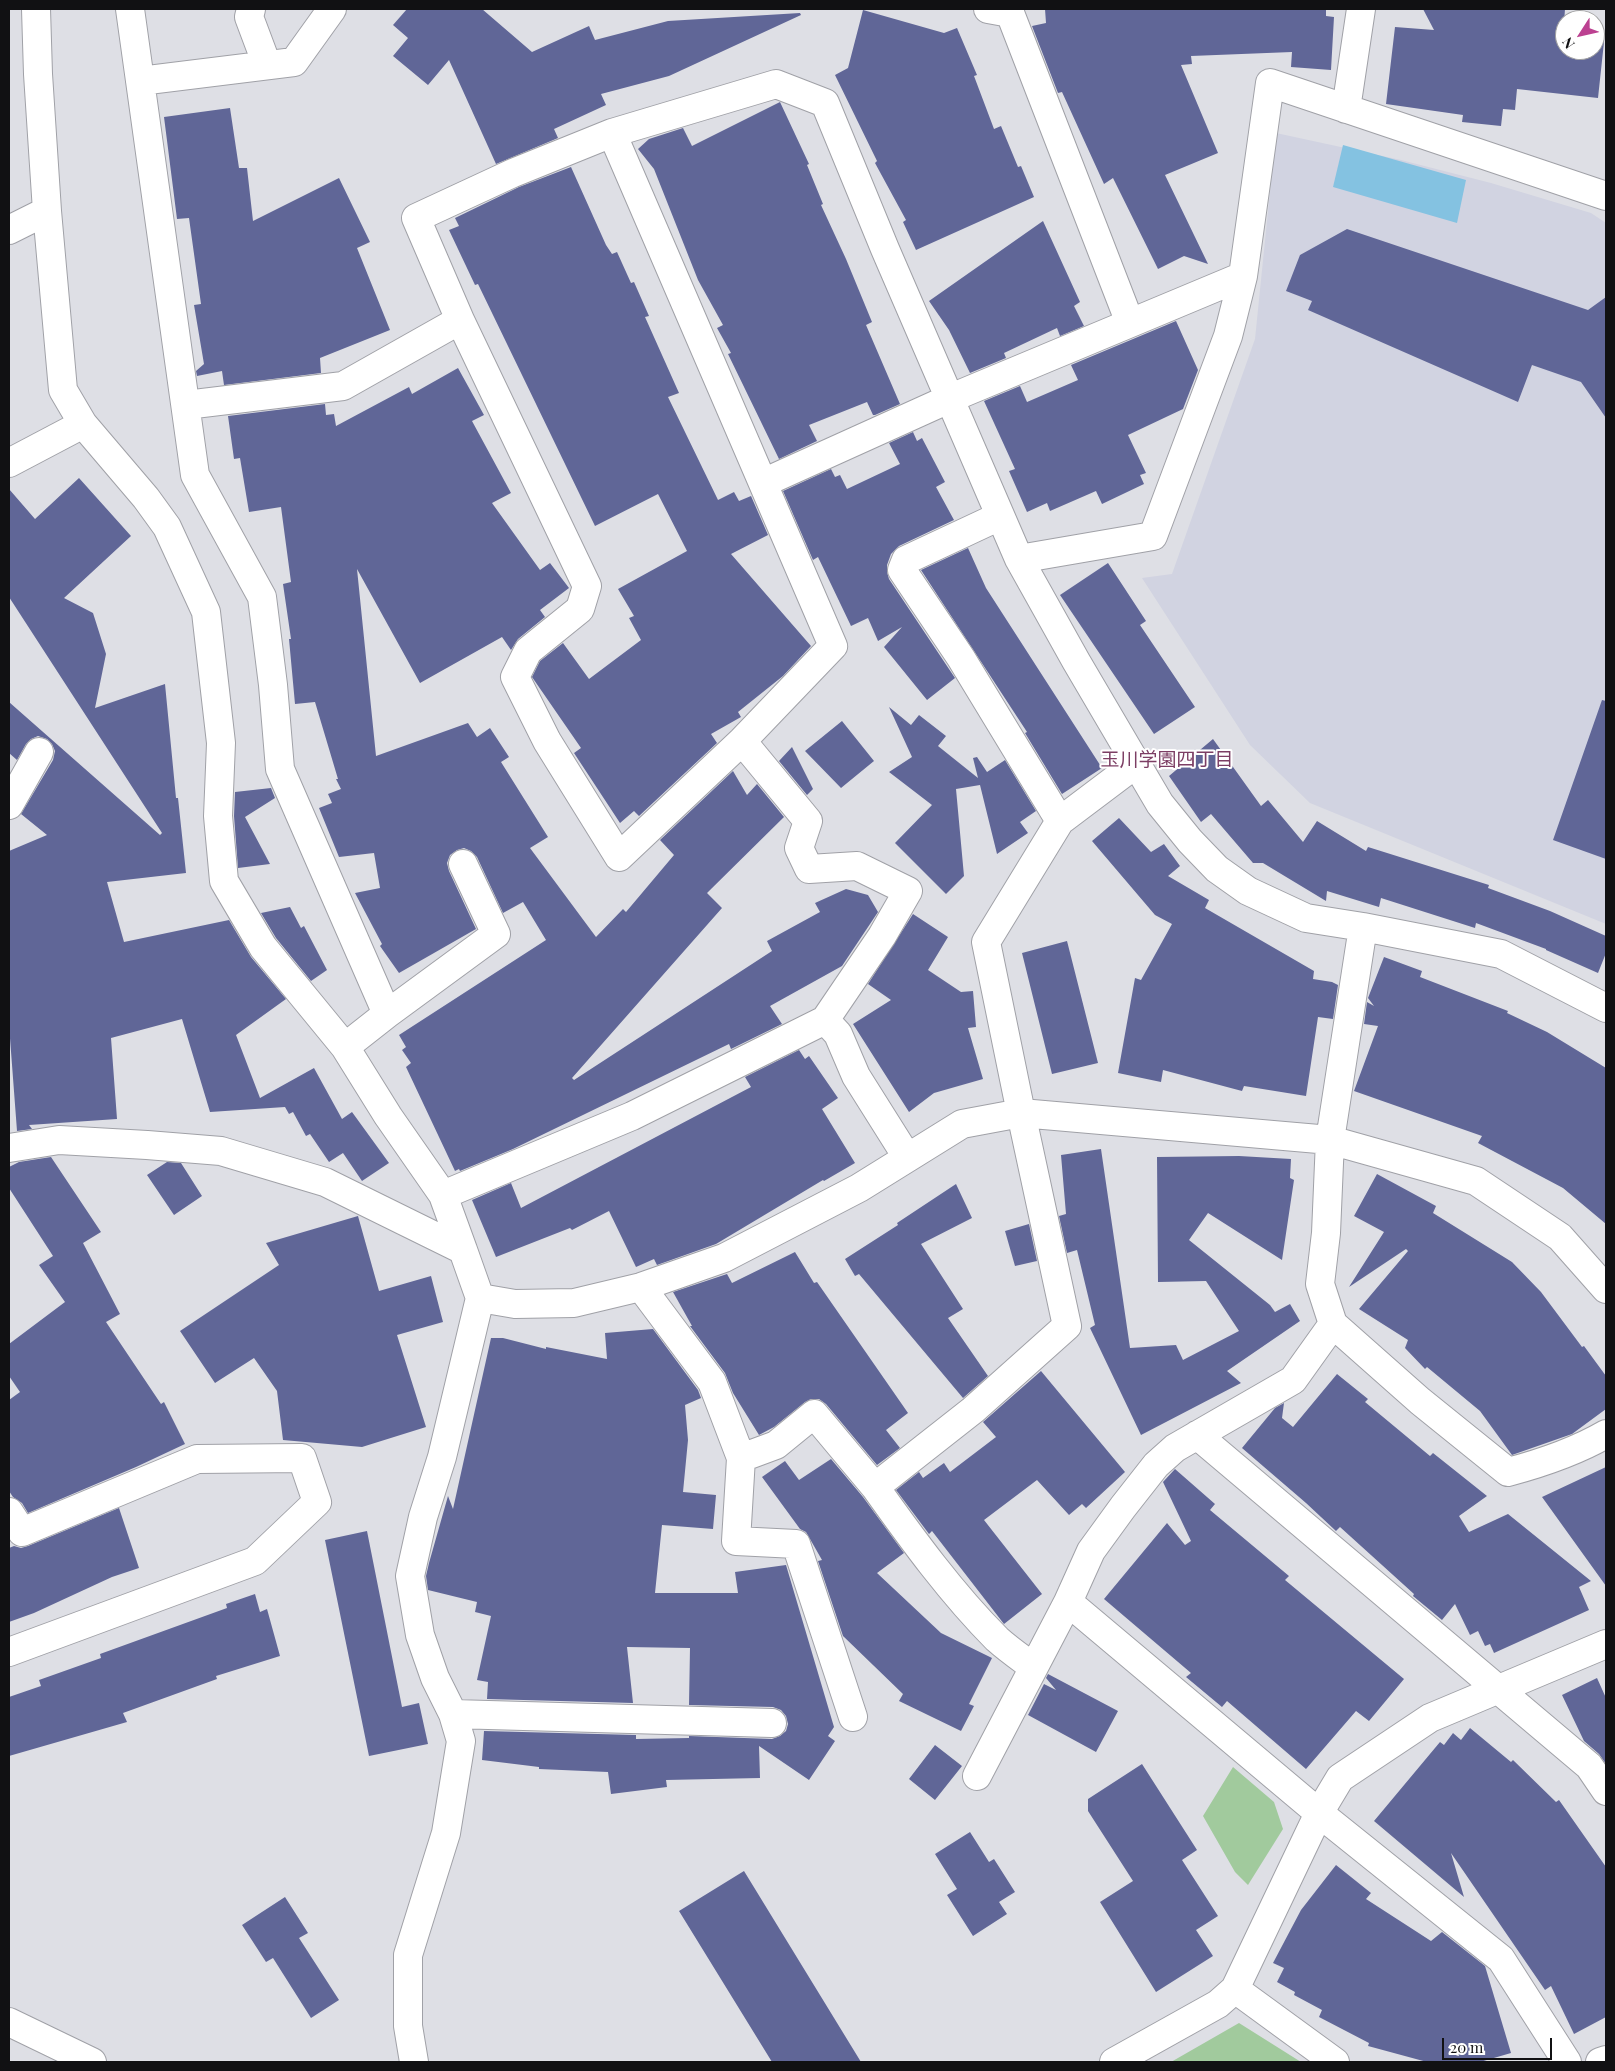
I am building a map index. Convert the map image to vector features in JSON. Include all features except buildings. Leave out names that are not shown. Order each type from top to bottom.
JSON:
[{"type":"street","points":[[36,9],[38,74],[47,211],[62,390],[83,424],[146,498],[167,527],[206,612],[221,744],[218,816],[224,881],[263,947],[344,1047],[388,1116],[443,1195],[480,1298],[442,1457],[423,1517],[410,1576],[420,1635],[435,1678],[453,1714],[462,1741],[446,1833],[408,1955],[408,2026],[414,2062]]},
{"type":"street","points":[[130,9],[195,475],[262,597],[273,684],[280,769],[387,1014]]},
{"type":"street","points":[[251,9],[249,17],[267,65]]},
{"type":"street","points":[[140,81],[294,62],[332,9]]},
{"type":"street","points":[[1346,109],[1361,9]]},
{"type":"street","points":[[1002,10],[1130,323]]},
{"type":"street","points":[[1019,559],[1153,536],[1228,336],[1243,276],[1270,83],[1606,196]]},
{"type":"street","points":[[612,133],[833,646],[742,741],[619,858],[547,742],[515,678],[528,651],[580,609],[587,586],[460,320],[416,218],[513,173],[612,133],[776,84],[825,103],[885,249],[1019,559],[1160,804],[1190,841],[1224,874],[1248,891],[1306,918],[1501,954],[1606,1008]]},
{"type":"street","points":[[9,230],[47,211]]},
{"type":"street","points":[[763,483],[951,398],[1243,276]]},
{"type":"street","points":[[186,405],[343,386],[460,320]]},
{"type":"street","points":[[9,463],[83,424]]},
{"type":"street","points":[[1000,516],[906,560],[902,570],[961,658],[1060,821]]},
{"type":"street","points":[[443,1195],[632,1116],[826,1020],[882,936],[908,891],[857,866],[809,869],[799,848],[808,821],[742,741]]},
{"type":"street","points":[[9,805],[40,752]]},
{"type":"street","points":[[875,1487],[974,1410],[1067,1326],[1020,1113],[986,942],[1060,821],[1137,763]]},
{"type":"street","points":[[344,1047],[496,934],[463,864]]},
{"type":"street","points":[[1363,927],[1330,1140],[1326,1234],[1320,1284],[1333,1324],[1420,1401],[1508,1472],[1546,1462],[1590,1444],[1606,1434]]},
{"type":"street","points":[[826,1020],[838,1034],[856,1076],[907,1157]]},
{"type":"street","points":[[480,1298],[515,1304],[574,1303],[641,1287],[724,1258],[859,1188],[962,1124],[1020,1113],[1330,1140],[1476,1181],[1560,1237],[1606,1289]]},
{"type":"street","points":[[9,1148],[59,1140],[221,1151],[325,1182],[463,1250]]},
{"type":"street","points":[[641,1287],[712,1382],[741,1458],[736,1541],[796,1544],[853,1717]]},
{"type":"street","points":[[977,1776],[1068,1602],[1091,1551],[1156,1465],[1175,1448],[1293,1380],[1333,1324]]},
{"type":"street","points":[[741,1458],[776,1445],[814,1414],[875,1487],[916,1544],[961,1598],[998,1639],[1033,1667]]},
{"type":"street","points":[[1197,1436],[1589,1766],[1606,1791]]},
{"type":"street","points":[[9,1512],[22,1532],[197,1460],[302,1458],[317,1502],[255,1560],[9,1652]]},
{"type":"street","points":[[1068,1602],[1319,1814],[1501,1959],[1566,2062]]},
{"type":"street","points":[[1124,2060],[1218,2004],[1235,1989],[1319,1814],[1340,1778],[1430,1718],[1606,1644]]},
{"type":"street","points":[[453,1714],[772,1723]]},
{"type":"street","points":[[1235,1989],[1335,2062]]},
{"type":"street","points":[[9,2022],[92,2062]]},
{"type":"street","points":[[1600,2062],[1606,2060]]},
{"type":"shaded area","points":[[1276,133],[1401,160],[1491,183],[1591,213],[1606,223],[1606,924],[1310,803],[1250,745],[1142,578],[1172,574],[1255,339]]},
{"type":"green space","points":[[1233,1767],[1274,1802],[1283,1829],[1248,1885],[1235,1872],[1203,1816]]},
{"type":"green space","points":[[1239,2023],[1301,2062],[1171,2062]]},
{"type":"water","points":[[1343,145],[1466,180],[1457,223],[1333,187]]},
{"type":"district","name":"玉川学園四丁目","points":[[1167,760]]}]
